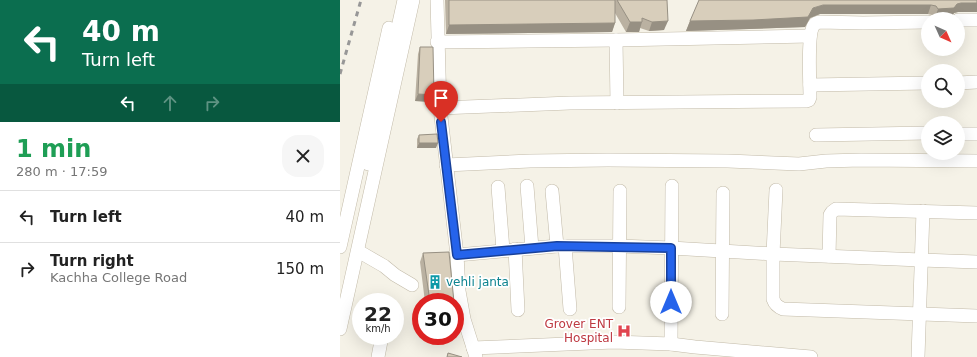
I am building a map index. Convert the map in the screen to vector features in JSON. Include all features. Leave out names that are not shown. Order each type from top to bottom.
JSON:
[{"type":"street","points":[[340,247],[395,0]]},
{"type":"street","points":[[340,291],[404,0]]},
{"type":"street","points":[[340,330],[413,0]]},
{"type":"street","points":[[437,0],[440,108],[457,255],[459,291],[464,320],[474,352],[614,342],[671,344],[806,357]]},
{"type":"street","points":[[965,20],[977,20]]},
{"type":"street","points":[[440,108],[570,103],[806,101],[809,100],[810,97],[810,36],[813,25],[820,22],[921,22]]},
{"type":"street","points":[[437,42],[810,36]]},
{"type":"street","points":[[616,40],[617,103]]},
{"type":"street","points":[[965,83],[977,82]]},
{"type":"street","points":[[810,85],[921,83]]},
{"type":"street","points":[[816,135],[921,133]]},
{"type":"street","points":[[965,134],[977,134]]},
{"type":"street","points":[[446,165],[608,160],[728,161],[799,164],[826,161],[861,160],[977,161]]},
{"type":"street","points":[[527,186],[532,248]]},
{"type":"street","points":[[671,344],[672,186]]},
{"type":"street","points":[[498,187],[518,310]]},
{"type":"street","points":[[776,190],[773,254],[773,299],[774,304],[778,308],[977,316]]},
{"type":"street","points":[[552,191],[570,309]]},
{"type":"street","points":[[619,307],[620,191]]},
{"type":"street","points":[[722,314],[723,193]]},
{"type":"street","points":[[829,256],[830,215],[836,209],[977,214]]},
{"type":"street","points":[[918,357],[923,212]]},
{"type":"street","points":[[457,255],[561,246],[619,246],[977,262]]},
{"type":"street","points":[[358,251],[412,285]]},
{"type":"street","points":[[378,357],[380,345]]},
{"type":"building","points":[[449,0],[615,0],[615,23],[449,25]]},
{"type":"building","points":[[617,0],[667,0],[668,21],[652,22],[642,18],[642,22],[630,22]]},
{"type":"building","points":[[699,0],[977,0],[977,3],[961,3],[957,4],[954,8],[938,9],[936,6],[931,5],[823,5],[813,8],[808,17],[690,21]]},
{"type":"building","points":[[420,47],[433,47],[434,95],[418,94]]},
{"type":"building","points":[[437,134],[438,143],[419,143],[419,135]]},
{"type":"building","name":"vehli janta","points":[[449,252],[453,293],[429,293],[423,253]]},
{"type":"building","points":[[448,353],[462,357],[447,357]]},
{"type":"railway","points":[[340,74],[361,0]]},
{"type":"place","name":"vehli janta","points":[[435,282]]},
{"type":"place","name":"Grover ENT Hospital","points":[[624,331]]},
{"type":"route","points":[[441,122],[457,255],[557,246],[671,248],[671,302]]}]
